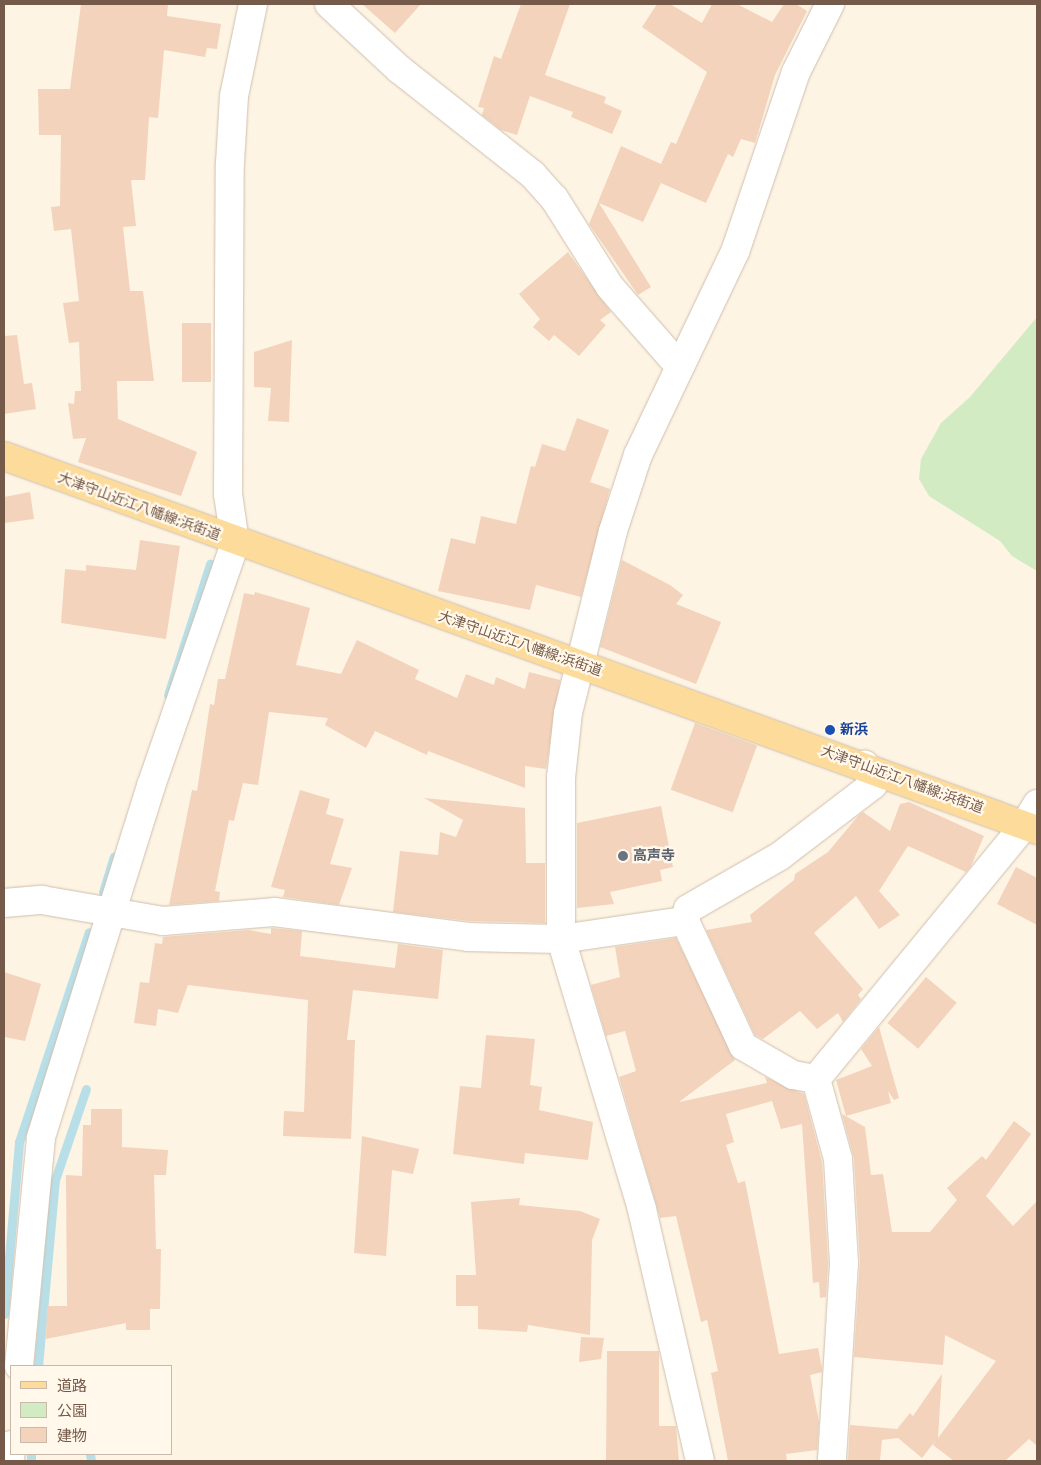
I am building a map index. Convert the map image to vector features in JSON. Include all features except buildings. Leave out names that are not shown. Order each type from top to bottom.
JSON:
[{"type":"main road","name":"大津守山近江八幡線;浜街道","points":[[4,456],[235,543],[865,765],[1033,820]]},
{"type":"street","points":[[18,1365],[41,1137],[114,912],[151,786],[235,543],[228,494],[230,162],[234,96],[253,4]]},
{"type":"street","points":[[329,4],[399,68],[533,175],[554,198],[610,287],[680,367]]},
{"type":"street","points":[[700,1461],[642,1209],[561,939],[561,778],[568,713],[613,531],[638,455],[735,252],[796,72],[830,4]]},
{"type":"street","points":[[816,1079],[793,1076],[743,1046],[685,921],[688,909],[780,856],[873,785],[865,765]]},
{"type":"street","points":[[816,1079],[1033,820]]},
{"type":"street","points":[[4,903],[42,900],[163,921],[274,912],[468,937],[561,939],[685,921]]},
{"type":"street","points":[[816,1079],[838,1159],[844,1263],[832,1461]]},
{"type":"green space","points":[[1037,317],[1037,571],[1012,556],[1000,541],[929,496],[919,479],[921,459],[941,423],[970,397]]},
{"type":"waterway","points":[[168,695],[210,564]]},
{"type":"waterway","points":[[103,892],[114,857]]},
{"type":"waterway","points":[[4,1314],[19,1142],[89,932]]},
{"type":"waterway","points":[[38,1365],[55,1180],[86,1089]]},
{"type":"waterway","points":[[31,1455],[31,1461]]},
{"type":"waterway","points":[[90,1455],[91,1461]]},
{"type":"place","name":"新浜","points":[[830,730]]},
{"type":"place","name":"高声寺","points":[[623,856]]}]
